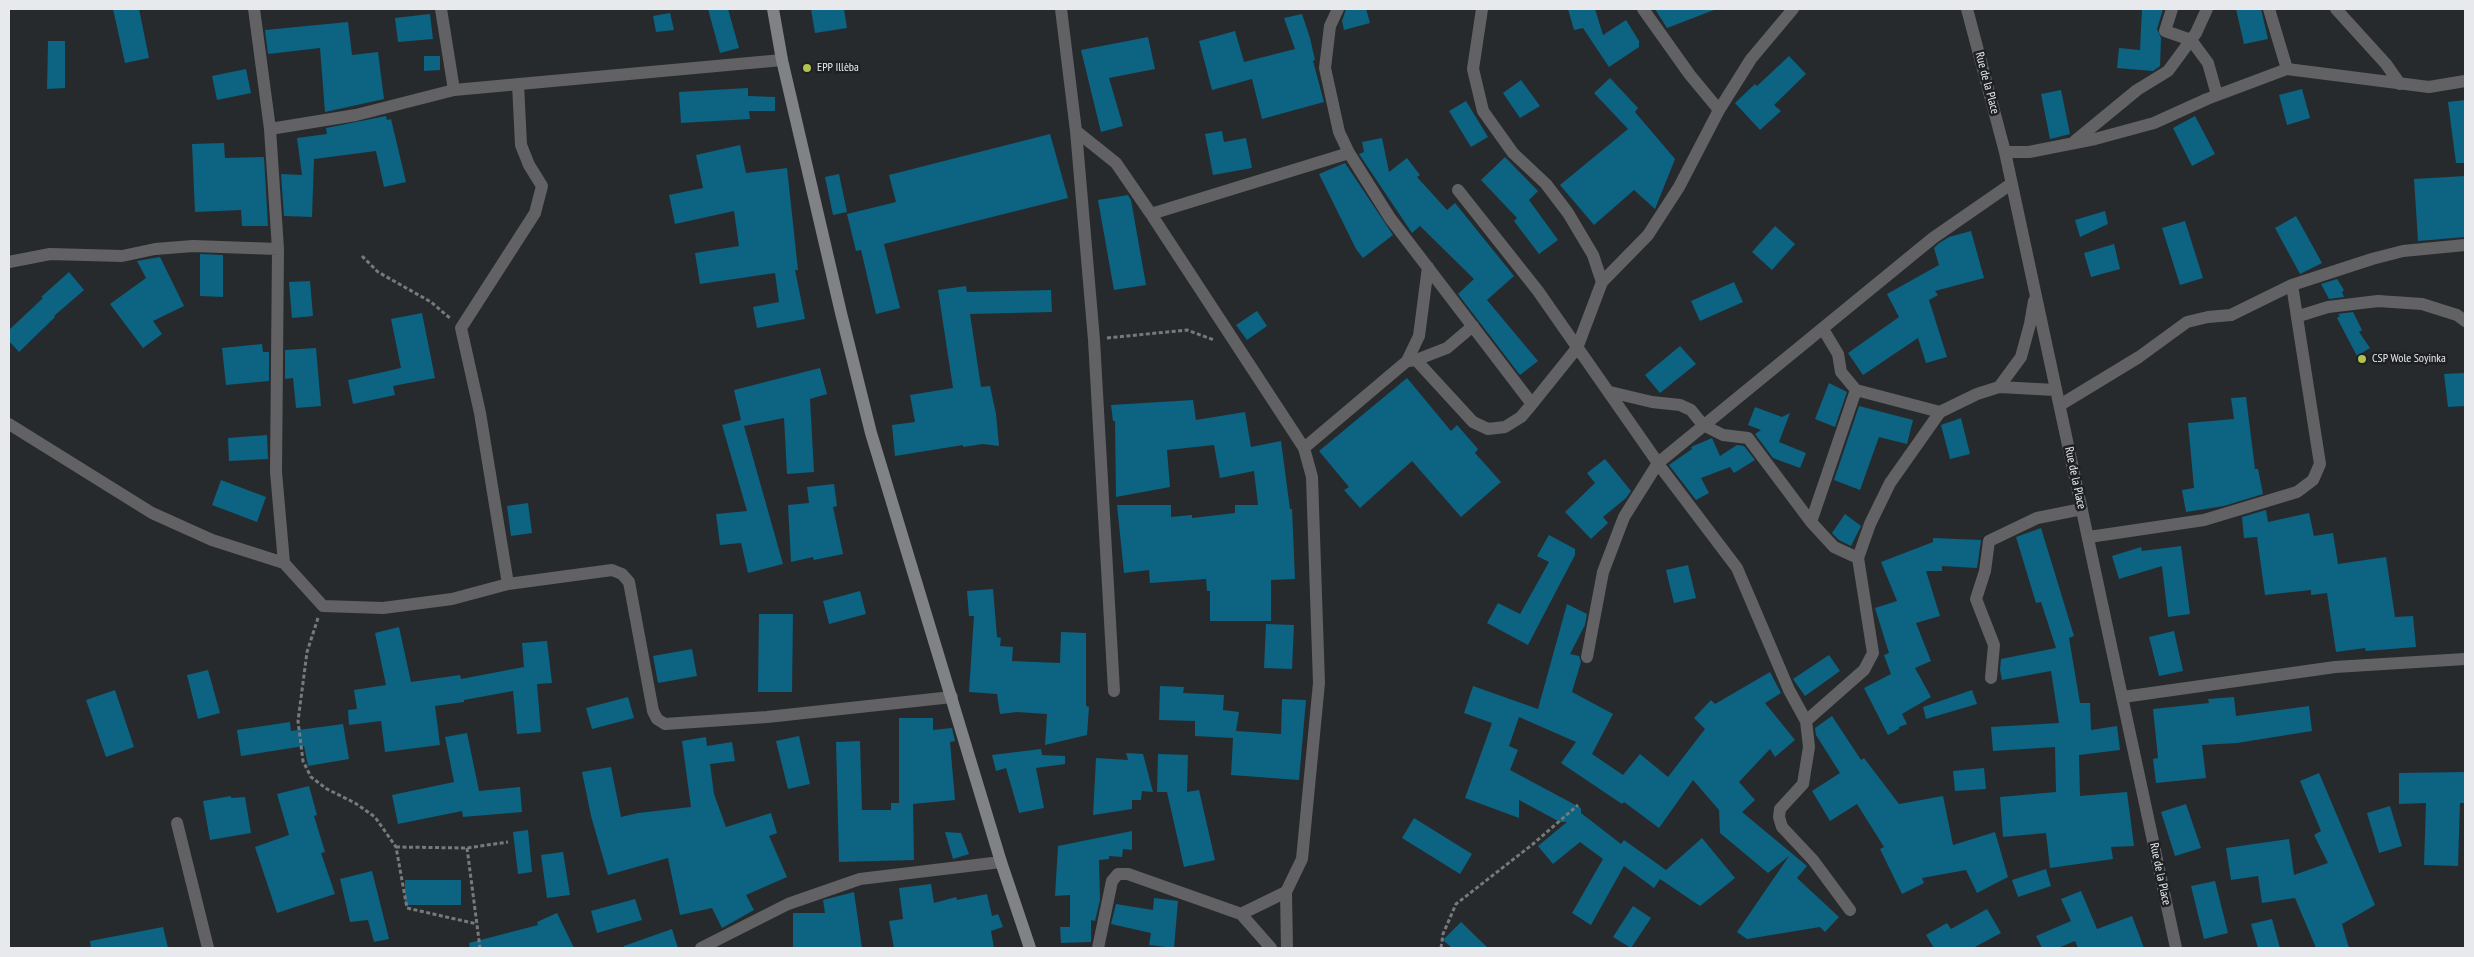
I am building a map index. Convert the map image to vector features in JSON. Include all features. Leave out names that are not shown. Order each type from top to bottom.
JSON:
[{"type":"street","points":[[254,9],[270,129],[278,249],[276,472],[284,563]]},
{"type":"street","points":[[441,9],[454,90]]},
{"type":"street","points":[[773,9],[782,60],[871,433],[1001,862],[1030,948]]},
{"type":"street","points":[[1061,9],[1076,131],[1094,340],[1114,691]]},
{"type":"street","points":[[1338,9],[1330,26],[1325,68],[1339,132],[1349,153],[1390,218],[1532,404]]},
{"type":"street","points":[[1482,9],[1473,69],[1484,111],[1513,154],[1546,184],[1568,213],[1592,255],[1602,282]]},
{"type":"street","points":[[1643,9],[1690,75],[1719,110]]},
{"type":"street","points":[[1412,361],[1473,422],[1488,429],[1505,427],[1521,417],[1577,348],[1602,282],[1648,235],[1679,187],[1719,110],[1751,59],[1793,9]]},
{"type":"street","name":"Rue de la Place","points":[[1967,9],[2005,152],[2176,948]]},
{"type":"street","points":[[2172,9],[2165,31],[2191,40],[2208,63],[2217,95]]},
{"type":"street","points":[[2074,143],[2137,90],[2168,72],[2191,40],[2204,9]]},
{"type":"street","points":[[2269,9],[2287,69]]},
{"type":"street","points":[[2336,9],[2386,64],[2400,84]]},
{"type":"street","points":[[270,129],[356,115],[454,90],[782,60]]},
{"type":"street","points":[[2005,152],[2029,152],[2154,123],[2217,95],[2287,69],[2429,87],[2465,81]]},
{"type":"street","points":[[508,584],[480,413],[461,328],[535,213],[542,186],[529,165],[521,145],[518,84]]},
{"type":"street","points":[[1076,131],[1116,163],[1151,214],[1304,448],[1312,477],[1319,682],[1302,859],[1286,892],[1287,948]]},
{"type":"street","points":[[1151,214],[1349,153]]},
{"type":"street","points":[[1587,657],[1603,572],[1624,518],[1660,466],[1703,425],[1933,238],[2011,184]]},
{"type":"street","points":[[1458,190],[1538,291],[1660,466],[1737,568],[1788,690],[1806,721],[1809,747],[1803,784],[1780,809],[1779,817],[1782,827],[1813,860],[1850,910]]},
{"type":"street","points":[[2060,405],[2139,357],[2187,322],[2208,317],[2231,315],[2292,285],[2403,251],[2465,245]]},
{"type":"street","points":[[9,262],[50,254],[122,256],[155,249],[193,246],[278,249]]},
{"type":"street","points":[[1412,361],[1419,336],[1428,267]]},
{"type":"street","points":[[2089,537],[2204,520],[2297,492],[2313,480],[2320,464],[2292,285]]},
{"type":"street","points":[[1999,387],[2021,357],[2030,324],[2035,293]]},
{"type":"street","points":[[2298,316],[2328,307],[2378,301],[2422,304],[2457,315],[2465,320]]},
{"type":"street","points":[[1304,448],[1412,361],[1447,348],[1473,326]]},
{"type":"street","points":[[1823,329],[1838,354],[1842,372],[1856,390],[1940,412]]},
{"type":"street","points":[[1806,721],[1864,670],[1873,653],[1858,558],[1870,524],[1890,483],[1940,412],[1977,394],[1999,387],[2055,390]]},
{"type":"street","points":[[1810,522],[1856,390]]},
{"type":"street","points":[[1610,392],[1652,402],[1680,405],[1691,410],[1703,425],[1723,435],[1748,438],[1810,522],[1834,547],[1858,558]]},
{"type":"street","points":[[9,424],[152,513],[212,540],[284,563],[323,606],[383,608],[452,599],[508,584],[612,570],[622,574],[629,582],[653,711],[657,719],[665,724],[767,717],[952,697]]},
{"type":"street","points":[[1991,678],[1994,645],[1976,599],[1985,571],[1989,541],[2037,518],[2082,509]]},
{"type":"street","points":[[2123,697],[2335,667],[2465,659]]},
{"type":"street","points":[[177,823],[208,948]]},
{"type":"street","points":[[701,948],[788,904],[860,880],[1001,862]]},
{"type":"street","points":[[1098,948],[1112,881],[1118,874],[1128,874],[1241,914],[1271,948]]},
{"type":"street","points":[[1241,914],[1286,892]]},
{"type":"path","points":[[362,256],[378,272],[431,302],[461,328]]},
{"type":"path","points":[[1094,340],[1187,330],[1220,344]]},
{"type":"path","points":[[323,606],[306,652],[298,721],[303,761],[311,776],[327,789],[356,802],[375,817],[396,847],[407,908],[477,924]]},
{"type":"path","points":[[1441,948],[1443,934],[1456,904],[1533,844],[1578,805]]},
{"type":"path","points":[[396,847],[467,848],[508,842]]},
{"type":"path","points":[[467,848],[480,948]]},
{"type":"building","points":[[113,9],[139,9],[149,58],[125,63]]},
{"type":"building","points":[[708,9],[728,9],[739,48],[720,53]]},
{"type":"building","points":[[811,9],[844,9],[847,28],[815,33]]},
{"type":"building","points":[[1346,9],[1366,9],[1370,23],[1344,30],[1342,21]]},
{"type":"building","points":[[1568,9],[1595,9],[1603,35],[1626,20],[1639,41],[1639,47],[1609,67],[1583,28],[1574,30]]},
{"type":"building","points":[[1655,9],[1714,9],[1714,10],[1667,28]]},
{"type":"building","points":[[2142,9],[2163,9],[2157,29],[2161,38],[2160,66],[2153,71],[2117,68],[2119,48],[2140,50]]},
{"type":"building","points":[[2236,9],[2261,9],[2268,39],[2244,44]]},
{"type":"building","points":[[670,13],[674,30],[656,32],[653,16]]},
{"type":"building","points":[[430,14],[433,39],[398,42],[395,18]]},
{"type":"building","points":[[1302,14],[1310,38],[1315,60],[1313,61],[1324,102],[1262,119],[1252,79],[1212,90],[1199,41],[1235,31],[1244,62],[1295,49],[1284,18]]},
{"type":"building","points":[[348,22],[352,55],[378,52],[384,99],[325,112],[320,48],[268,54],[265,30]]},
{"type":"building","points":[[1148,37],[1155,69],[1109,78],[1123,126],[1101,132],[1081,50]]},
{"type":"building","points":[[48,41],[65,41],[65,88],[47,89]]},
{"type":"building","points":[[424,56],[440,56],[440,70],[424,71]]},
{"type":"building","points":[[1789,56],[1806,74],[1774,105],[1781,111],[1760,130],[1735,103],[1755,84],[1757,86]]},
{"type":"building","points":[[246,69],[251,93],[217,100],[212,76]]},
{"type":"building","points":[[1610,78],[1638,108],[1635,112],[1675,159],[1655,209],[1634,190],[1594,225],[1560,185],[1628,129],[1594,93]]},
{"type":"building","points":[[1521,80],[1540,106],[1520,118],[1503,93]]},
{"type":"building","points":[[748,88],[748,96],[775,97],[775,111],[749,111],[750,119],[681,123],[679,92]]},
{"type":"building","points":[[2302,89],[2310,118],[2287,125],[2279,95]]},
{"type":"building","points":[[2061,90],[2070,134],[2050,139],[2041,94]]},
{"type":"building","points":[[2465,100],[2465,163],[2456,163],[2448,102]]},
{"type":"building","points":[[1466,101],[1488,137],[1471,147],[1449,111]]},
{"type":"building","points":[[386,116],[387,120],[391,119],[406,182],[384,187],[376,151],[314,159],[312,217],[284,216],[281,174],[302,175],[297,138],[327,134],[326,128]]},
{"type":"building","points":[[2195,116],[2215,154],[2192,166],[2173,128]]},
{"type":"building","points":[[1222,131],[1224,142],[1246,138],[1252,168],[1213,175],[1205,134]]},
{"type":"building","points":[[1050,134],[1068,198],[884,244],[900,308],[876,314],[861,250],[856,251],[847,214],[896,202],[889,175]]},
{"type":"building","points":[[1382,138],[1389,172],[1407,158],[1420,175],[1417,177],[1447,210],[1455,203],[1514,276],[1487,300],[1538,361],[1520,375],[1458,294],[1474,279],[1420,226],[1412,233],[1359,154],[1364,152],[1362,142]]},
{"type":"building","points":[[224,143],[225,158],[264,157],[268,226],[242,226],[241,210],[195,212],[192,144]]},
{"type":"building","points":[[740,145],[746,173],[787,168],[798,270],[795,270],[805,319],[757,328],[753,307],[779,302],[775,273],[700,284],[695,253],[739,246],[734,211],[675,224],[669,195],[703,188],[696,155]]},
{"type":"building","points":[[1505,157],[1538,191],[1529,200],[1558,240],[1539,254],[1514,221],[1517,218],[1481,180]]},
{"type":"building","points":[[1345,163],[1393,235],[1363,258],[1356,249],[1319,174]]},
{"type":"building","points":[[839,174],[847,212],[833,215],[825,177]]},
{"type":"building","points":[[2465,176],[2465,237],[2418,241],[2414,179]]},
{"type":"building","points":[[1128,195],[1131,200],[1146,285],[1114,290],[1098,200]]},
{"type":"building","points":[[2105,211],[2108,224],[2080,237],[2075,220]]},
{"type":"building","points":[[2296,216],[2322,263],[2300,274],[2275,228]]},
{"type":"building","points":[[2185,221],[2203,278],[2180,285],[2162,228]]},
{"type":"building","points":[[1775,226],[1795,244],[1772,270],[1752,252]]},
{"type":"building","points":[[1971,231],[1984,278],[1935,291],[1938,295],[1929,300],[1947,357],[1926,363],[1918,338],[1863,375],[1848,353],[1899,317],[1887,294],[1939,265],[1934,248],[1938,244],[1949,237]]},
{"type":"building","points":[[2114,244],[2120,269],[2091,277],[2084,253]]},
{"type":"building","points":[[200,254],[223,255],[223,297],[200,296]]},
{"type":"building","points":[[160,257],[184,306],[153,321],[162,334],[143,348],[110,304],[146,278],[137,261]]},
{"type":"building","points":[[69,272],[84,290],[54,316],[19,352],[9,341],[9,330]]},
{"type":"building","points":[[2337,279],[2344,290],[2342,292],[2344,297],[2329,299],[2321,284]]},
{"type":"building","points":[[310,281],[313,316],[292,318],[289,282]]},
{"type":"building","points":[[1734,282],[1743,302],[1700,321],[1691,301]]},
{"type":"building","points":[[966,286],[967,292],[1051,290],[1052,312],[970,314],[981,387],[990,386],[996,414],[999,446],[983,444],[963,447],[963,445],[895,456],[892,425],[915,422],[910,395],[953,388],[938,290]]},
{"type":"building","points":[[1257,311],[1267,326],[1247,340],[1236,325]]},
{"type":"building","points":[[2353,312],[2362,330],[2359,332],[2370,348],[2357,356],[2337,318],[2340,316],[2338,314]]},
{"type":"building","points":[[422,313],[435,378],[393,386],[395,395],[353,404],[348,380],[401,368],[391,319]]},
{"type":"building","points":[[262,344],[263,352],[269,352],[269,381],[226,385],[222,348]]},
{"type":"building","points":[[1680,346],[1696,364],[1660,393],[1645,375]]},
{"type":"building","points":[[316,348],[321,406],[296,408],[293,378],[285,379],[285,350]]},
{"type":"building","points":[[820,368],[827,394],[810,399],[814,472],[787,474],[784,418],[744,426],[783,564],[748,573],[741,543],[720,545],[716,514],[747,511],[722,425],[741,420],[734,390]]},
{"type":"building","points":[[2465,373],[2465,406],[2448,407],[2444,374]]},
{"type":"building","points":[[1407,378],[1451,431],[1457,425],[1478,449],[1475,453],[1501,482],[1461,517],[1412,461],[1360,508],[1344,490],[1349,487],[1319,451]]},
{"type":"building","points":[[1829,383],[1847,392],[1835,427],[1815,419]]},
{"type":"building","points":[[2246,397],[2255,469],[2258,469],[2263,494],[2224,506],[2186,512],[2182,490],[2194,488],[2188,423],[2234,419],[2231,398]]},
{"type":"building","points":[[1193,400],[1196,420],[1245,412],[1251,447],[1281,441],[1290,509],[1292,509],[1295,579],[1271,580],[1271,621],[1210,621],[1210,591],[1207,591],[1206,579],[1150,583],[1149,570],[1124,573],[1117,505],[1171,505],[1171,517],[1192,515],[1192,518],[1235,513],[1235,505],[1258,505],[1254,471],[1220,478],[1214,445],[1167,450],[1170,487],[1116,497],[1115,421],[1113,421],[1111,405]]},
{"type":"building","points":[[1859,406],[1913,420],[1907,444],[1879,437],[1860,490],[1834,480]]},
{"type":"building","points":[[1755,407],[1782,417],[1790,413],[1779,442],[1806,453],[1800,468],[1773,458],[1755,434],[1761,430],[1748,425]]},
{"type":"building","points":[[1961,418],[1970,454],[1950,459],[1941,425]]},
{"type":"building","points":[[267,435],[268,459],[229,461],[228,438]]},
{"type":"building","points":[[1712,438],[1720,456],[1737,445],[1744,446],[1755,460],[1734,473],[1730,467],[1701,478],[1709,493],[1696,500],[1669,465],[1692,449],[1691,447]]},
{"type":"building","points":[[1605,459],[1631,491],[1626,498],[1603,517],[1608,523],[1591,539],[1565,512],[1595,483],[1587,473]]},
{"type":"building","points":[[221,480],[266,497],[257,522],[212,505]]},
{"type":"building","points":[[834,484],[837,506],[833,507],[843,554],[814,560],[813,557],[791,562],[788,505],[809,503],[807,487]]},
{"type":"building","points":[[528,503],[532,533],[511,536],[507,506]]},
{"type":"building","points":[[2266,510],[2268,522],[2309,513],[2314,536],[2333,533],[2338,564],[2386,557],[2395,617],[2413,616],[2416,647],[2366,651],[2365,648],[2336,652],[2327,593],[2311,595],[2311,590],[2265,595],[2257,537],[2244,538],[2242,517]]},
{"type":"building","points":[[1845,514],[1861,526],[1851,546],[1839,540],[1832,533]]},
{"type":"building","points":[[2041,528],[2074,636],[2069,638],[2080,703],[2090,703],[2091,730],[2117,726],[2120,750],[2079,755],[2080,796],[2127,792],[2134,846],[2111,847],[2113,859],[2050,868],[2046,833],[2003,837],[2000,797],[2056,792],[2055,747],[1993,751],[1991,727],[2059,723],[2051,671],[2002,680],[2000,670],[2001,659],[2056,648],[2041,602],[2036,603],[2016,537]]},
{"type":"building","points":[[1549,535],[1575,549],[1575,555],[1528,645],[1487,623],[1498,603],[1520,614],[1549,562],[1537,556]]},
{"type":"building","points":[[1933,538],[1981,540],[1977,568],[1942,566],[1942,571],[1926,571],[1940,616],[1916,623],[1931,661],[1915,668],[1931,697],[1902,714],[1907,724],[1888,735],[1864,688],[1891,674],[1884,655],[1889,653],[1875,608],[1897,601],[1881,562],[1933,542]]},
{"type":"building","points":[[2181,546],[2190,614],[2168,617],[2162,566],[2119,579],[2112,556],[2141,547],[2142,551]]},
{"type":"building","points":[[1688,565],[1696,598],[1674,603],[1666,570]]},
{"type":"building","points":[[993,589],[997,637],[1001,638],[1000,646],[1013,647],[1012,661],[1060,663],[1061,632],[1086,633],[1086,706],[1089,707],[1087,735],[1045,745],[1047,714],[1017,712],[1000,714],[997,694],[969,692],[974,616],[969,616],[967,591]]},
{"type":"building","points":[[860,591],[866,614],[829,624],[823,601]]},
{"type":"building","points":[[1567,604],[1587,614],[1585,625],[1570,654],[1579,656],[1581,662],[1572,692],[1613,714],[1592,754],[1623,775],[1640,754],[1668,777],[1705,729],[1694,718],[1711,700],[1715,704],[1770,672],[1781,693],[1765,703],[1795,740],[1775,757],[1770,749],[1739,782],[1755,800],[1742,812],[1807,866],[1797,878],[1839,917],[1825,932],[1820,927],[1747,939],[1737,932],[1789,856],[1768,873],[1720,833],[1719,810],[1693,780],[1659,828],[1624,802],[1622,804],[1561,763],[1576,742],[1519,717],[1509,746],[1518,750],[1510,770],[1581,808],[1581,813],[1621,844],[1624,840],[1666,870],[1702,838],[1735,878],[1700,906],[1660,879],[1654,888],[1624,866],[1591,925],[1572,913],[1603,859],[1580,842],[1553,864],[1538,846],[1567,822],[1560,822],[1519,800],[1519,818],[1465,798],[1492,723],[1464,713],[1473,686],[1538,709]]},
{"type":"building","points":[[759,614],[793,614],[792,692],[758,692]]},
{"type":"building","points":[[1266,624],[1294,625],[1292,669],[1264,668]]},
{"type":"building","points":[[399,627],[411,682],[460,675],[461,679],[524,667],[522,643],[547,641],[552,683],[537,684],[541,732],[517,734],[513,691],[464,700],[464,702],[435,706],[440,745],[385,752],[381,721],[349,725],[348,710],[357,709],[354,690],[386,685],[375,633]]},
{"type":"building","points":[[2174,631],[2183,671],[2159,676],[2149,637]]},
{"type":"building","points":[[692,649],[697,676],[658,683],[653,656]]},
{"type":"building","points":[[1829,655],[1840,671],[1805,696],[1793,679]]},
{"type":"building","points":[[208,670],[220,713],[198,719],[187,675]]},
{"type":"building","points":[[1160,686],[1184,687],[1183,693],[1224,695],[1223,710],[1239,712],[1236,731],[1281,734],[1282,699],[1306,700],[1299,780],[1231,775],[1233,738],[1195,736],[1195,721],[1159,720]]},
{"type":"building","points":[[115,690],[134,747],[106,757],[86,700]]},
{"type":"building","points":[[1972,690],[1977,704],[1926,719],[1923,707]]},
{"type":"building","points":[[628,697],[634,718],[592,729],[586,708]]},
{"type":"building","points":[[2234,697],[2236,716],[2309,706],[2312,731],[2237,743],[2202,745],[2206,778],[2156,783],[2153,759],[2158,758],[2153,709],[2209,703],[2208,699]]},
{"type":"building","points":[[1832,716],[1861,760],[1864,758],[1899,804],[1943,796],[1953,845],[1995,832],[2008,877],[1977,893],[1966,870],[1922,878],[1924,883],[1902,894],[1880,849],[1884,847],[1857,804],[1830,821],[1812,791],[1840,773],[1816,735],[1815,728]]},
{"type":"building","points":[[899,718],[933,718],[933,730],[952,728],[955,741],[950,742],[955,800],[913,804],[914,860],[839,862],[836,742],[860,741],[862,810],[891,810],[891,803],[899,803]]},
{"type":"building","points":[[290,722],[291,731],[343,724],[349,759],[308,766],[304,746],[241,756],[237,730]]},
{"type":"building","points":[[467,733],[479,791],[520,787],[522,812],[463,817],[462,811],[398,824],[392,795],[454,782],[445,737]]},
{"type":"building","points":[[799,736],[810,784],[788,789],[776,741]]},
{"type":"building","points":[[706,737],[707,746],[732,742],[735,761],[710,764],[714,794],[726,827],[771,813],[777,833],[769,836],[787,877],[746,895],[754,910],[722,928],[712,908],[680,915],[668,858],[608,875],[591,816],[582,772],[611,767],[621,817],[638,813],[691,807],[682,741]]},
{"type":"building","points":[[1041,749],[1042,755],[1065,756],[1065,764],[1036,768],[1044,808],[1019,813],[1006,768],[996,771],[992,755]]},
{"type":"building","points":[[1126,753],[1143,754],[1153,792],[1142,791],[1141,800],[1132,800],[1132,809],[1093,815],[1096,758],[1128,760]]},
{"type":"building","points":[[1158,754],[1188,755],[1187,792],[1199,790],[1215,860],[1184,867],[1167,792],[1157,792]]},
{"type":"building","points":[[1984,768],[1986,789],[1955,791],[1953,771]]},
{"type":"building","points":[[2465,772],[2465,803],[2460,803],[2458,866],[2424,865],[2426,803],[2399,804],[2399,773]]},
{"type":"building","points":[[2319,773],[2375,905],[2342,924],[2349,948],[2316,948],[2295,898],[2262,903],[2258,876],[2231,880],[2226,848],[2289,839],[2294,875],[2328,863],[2314,835],[2321,831],[2300,781]]},
{"type":"building","points":[[309,786],[317,815],[314,816],[325,852],[321,853],[335,894],[277,913],[255,847],[289,835],[277,794]]},
{"type":"building","points":[[231,796],[231,798],[245,797],[251,833],[210,840],[203,801]]},
{"type":"building","points":[[2186,804],[2201,848],[2175,856],[2161,812]]},
{"type":"building","points":[[2390,806],[2402,846],[2379,853],[2367,813]]},
{"type":"building","points":[[1414,818],[1472,854],[1460,874],[1402,838]]},
{"type":"building","points":[[528,830],[532,872],[518,874],[513,832]]},
{"type":"building","points":[[1132,831],[1132,850],[1123,849],[1122,857],[1109,856],[1109,859],[1099,860],[1100,900],[1095,921],[1091,920],[1091,942],[1061,943],[1060,927],[1070,927],[1070,895],[1055,896],[1058,846]]},
{"type":"building","points":[[945,832],[961,833],[969,854],[953,859]]},
{"type":"building","points":[[563,852],[570,895],[547,898],[541,855]]},
{"type":"building","points":[[2046,869],[2051,886],[2018,897],[2012,880]]},
{"type":"building","points":[[372,871],[389,939],[374,942],[368,920],[350,922],[340,879]]},
{"type":"building","points":[[405,880],[461,880],[461,905],[405,905]]},
{"type":"building","points":[[2215,881],[2228,933],[2204,939],[2191,886]]},
{"type":"building","points":[[931,884],[934,903],[956,897],[957,900],[987,894],[992,916],[998,914],[1003,927],[991,931],[994,948],[894,948],[889,921],[903,919],[899,888]]},
{"type":"building","points":[[2081,891],[2097,929],[2132,916],[2144,948],[2078,948],[2075,941],[2058,948],[2042,948],[2036,936],[2071,921],[2061,899]]},
{"type":"building","points":[[854,892],[862,948],[793,948],[793,913],[825,913],[823,900]]},
{"type":"building","points":[[1154,898],[1178,901],[1174,948],[1149,945],[1151,933],[1111,924],[1116,904],[1153,910]]},
{"type":"building","points":[[635,899],[642,920],[597,933],[591,911]]},
{"type":"building","points":[[1633,906],[1651,918],[1631,948],[1613,937]]},
{"type":"building","points":[[1987,909],[2001,933],[1973,948],[1934,948],[1926,935],[1947,923],[1951,929]]},
{"type":"building","points":[[557,913],[574,948],[470,948],[469,943],[538,925],[537,922]]},
{"type":"building","points":[[2272,919],[2280,948],[2258,948],[2251,924]]},
{"type":"building","points":[[1461,922],[1488,948],[1452,948],[1443,940]]},
{"type":"building","points":[[163,927],[168,948],[91,948],[90,941]]},
{"type":"building","points":[[672,929],[678,948],[624,948],[624,946]]},
{"type":"place","name":"EPP Illèba","points":[[807,68]]},
{"type":"place","name":"CSP Wole Soyinka","points":[[2362,359]]}]
